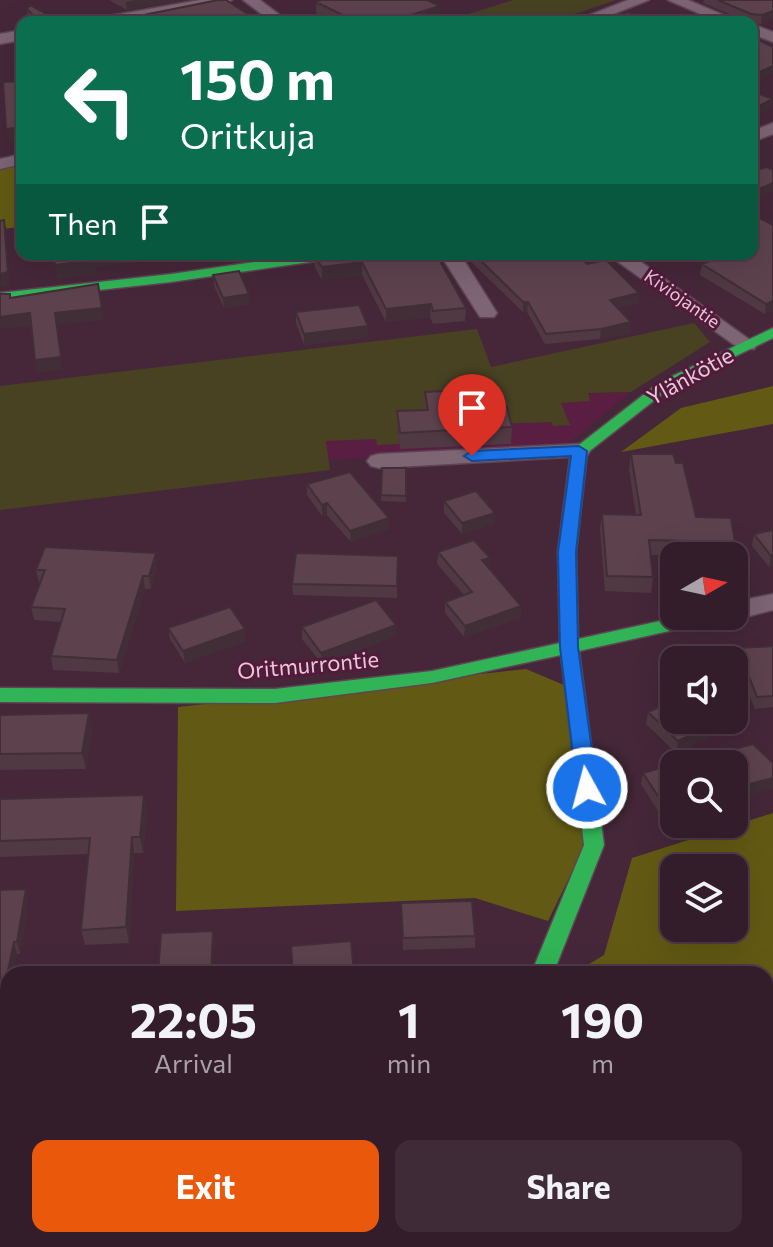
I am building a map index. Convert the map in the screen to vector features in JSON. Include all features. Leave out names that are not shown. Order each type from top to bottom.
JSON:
[{"type":"street","points":[[133,16],[225,0]]},
{"type":"street","points":[[250,0],[273,16]]},
{"type":"street","points":[[596,16],[642,0]]},
{"type":"street","points":[[675,0],[717,16]]},
{"type":"street","points":[[0,297],[261,260]]},
{"type":"street","points":[[454,260],[487,313]]},
{"type":"street","name":"Kiviojantie","points":[[626,260],[747,345]]},
{"type":"street","name":"Ylänkötie","points":[[579,451],[665,385],[773,332]]},
{"type":"street","points":[[379,461],[579,451],[567,552],[569,647],[594,845],[545,966]]},
{"type":"street","points":[[748,608],[773,602]]},
{"type":"street","name":"Oritmurrontie","points":[[0,695],[275,696],[432,677],[660,627]]},
{"type":"shaded area","points":[[513,0],[616,0],[569,16],[462,16]]},
{"type":"shaded area","points":[[16,163],[16,228],[0,229],[0,167]]},
{"type":"shaded area","points":[[694,323],[710,342],[631,392],[588,393],[590,401],[561,403],[570,425],[553,426],[552,422],[397,427],[399,444],[377,445],[376,439],[326,441],[330,470],[0,510],[0,386],[477,329],[491,367]]},
{"type":"shaded area","points":[[773,386],[773,424],[621,452],[681,408]]},
{"type":"shaded area","points":[[631,392],[562,449],[328,460],[322,404]]},
{"type":"shaded area","points":[[526,669],[564,685],[586,843],[548,921],[475,898],[176,911],[178,707]]},
{"type":"shaded area","points":[[773,813],[773,966],[586,966],[604,955],[632,858],[695,838],[748,838],[748,821]]},
{"type":"building","points":[[226,0],[251,16],[139,16]]},
{"type":"building","points":[[427,0],[440,6],[408,16],[345,16],[316,2]]},
{"type":"building","points":[[718,0],[773,0],[773,11],[762,15],[751,14]]},
{"type":"building","points":[[30,5],[49,16],[34,16],[27,9]]},
{"type":"building","points":[[628,12],[638,16],[616,16]]},
{"type":"building","points":[[758,40],[773,47],[773,66],[758,72]]},
{"type":"building","points":[[16,81],[16,128],[6,129],[3,82]]},
{"type":"building","points":[[758,93],[773,99],[758,106]]},
{"type":"building","points":[[767,167],[773,170],[773,183],[758,189],[758,169]]},
{"type":"building","points":[[758,217],[773,225],[773,301],[766,304],[702,264],[712,260],[758,260]]},
{"type":"building","points":[[4,220],[8,272],[0,274],[0,221]]},
{"type":"building","points":[[55,260],[95,260],[55,265]]},
{"type":"building","points":[[317,260],[439,260],[466,308],[433,311],[431,304],[386,309],[362,262],[322,267]]},
{"type":"building","points":[[480,260],[583,260],[587,264],[606,260],[639,293],[610,300],[631,322],[601,329],[546,334],[528,302],[523,302]]},
{"type":"building","points":[[239,271],[249,294],[223,298],[213,275]]},
{"type":"building","points":[[98,284],[102,308],[55,313],[61,357],[35,360],[30,313],[0,317],[0,294],[10,294],[10,298]]},
{"type":"building","points":[[359,305],[368,326],[304,334],[296,312]]},
{"type":"building","points":[[464,390],[468,409],[507,407],[512,427],[400,433],[397,411],[428,410],[425,392]]},
{"type":"building","points":[[631,454],[673,454],[676,463],[683,463],[696,517],[731,518],[735,542],[649,540],[653,577],[607,576],[602,514],[641,515]]},
{"type":"building","points":[[382,468],[406,468],[406,496],[381,495]]},
{"type":"building","points":[[350,472],[389,518],[350,531],[327,503],[322,505],[307,484]]},
{"type":"building","points":[[476,491],[495,513],[462,523],[444,501]]},
{"type":"building","points":[[773,530],[773,555],[771,556],[754,534]]},
{"type":"building","points":[[474,540],[490,558],[482,560],[521,606],[465,626],[445,602],[472,592],[438,552]]},
{"type":"building","points":[[45,547],[156,553],[149,576],[143,576],[117,660],[51,656],[65,609],[31,607],[45,570],[36,570]]},
{"type":"building","points":[[296,553],[398,556],[397,586],[292,584]]},
{"type":"building","points":[[376,600],[396,625],[321,653],[302,627]]},
{"type":"building","points":[[230,607],[245,629],[183,651],[168,628]]},
{"type":"building","points":[[773,646],[773,696],[757,697],[748,674],[748,647]]},
{"type":"building","points":[[660,706],[660,724],[648,712]]},
{"type":"building","points":[[89,713],[82,753],[0,754],[0,715]]},
{"type":"building","points":[[671,734],[693,734],[678,741]]},
{"type":"building","points":[[753,744],[773,763],[773,778],[748,784],[748,750],[730,750]]},
{"type":"building","points":[[660,768],[660,799],[643,773]]},
{"type":"building","points":[[144,795],[140,837],[132,837],[126,927],[81,930],[90,838],[0,841],[0,799]]},
{"type":"building","points":[[26,889],[17,942],[14,942],[9,966],[0,966],[0,890]]},
{"type":"building","points":[[472,901],[475,936],[403,938],[401,903]]},
{"type":"building","points":[[213,931],[211,966],[159,966],[161,933]]},
{"type":"building","points":[[351,941],[353,966],[292,966],[291,946]]},
{"type":"traffic: fast","points":[[0,297],[296,260]]},
{"type":"traffic: fast","points":[[545,966],[594,845],[569,647],[567,552],[579,451],[665,385],[773,332]]},
{"type":"traffic: fast","points":[[0,695],[275,696],[432,677],[660,627]]},
{"type":"route","points":[[472,456],[579,451],[567,552],[569,647],[587,788]]}]
